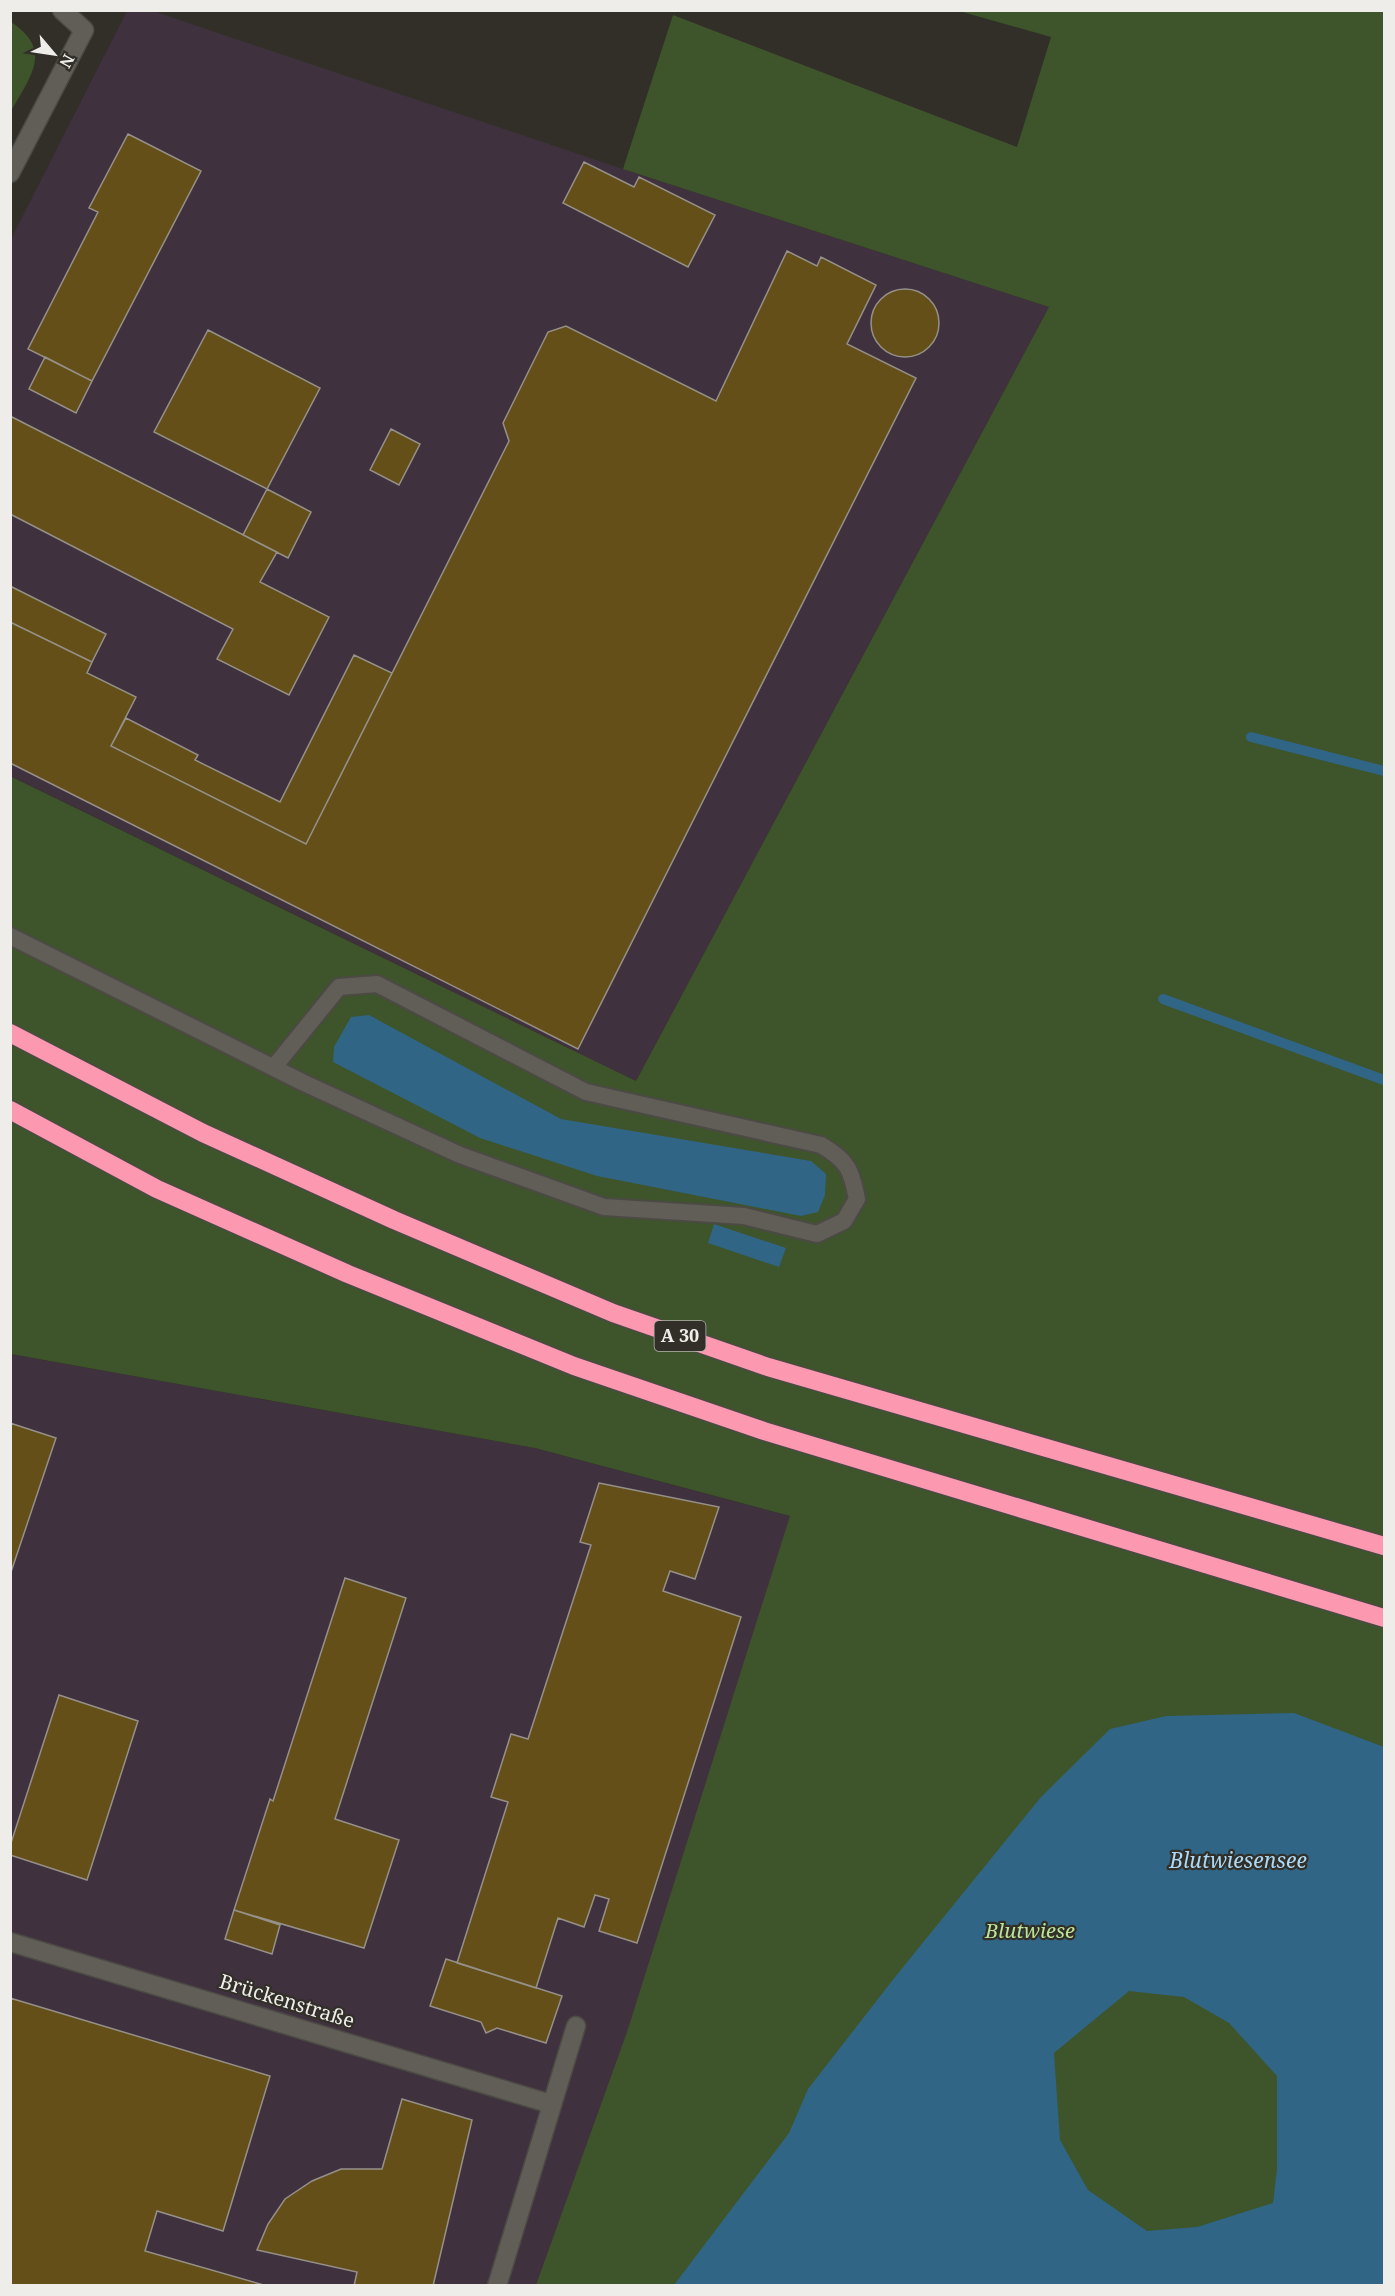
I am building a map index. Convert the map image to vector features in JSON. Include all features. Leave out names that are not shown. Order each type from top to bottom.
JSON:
[{"type":"highway","name":"A 30","points":[[10,1033],[203,1133],[394,1220],[613,1313],[780,1371],[1384,1546]]},
{"type":"highway","points":[[10,1110],[157,1189],[348,1274],[574,1366],[764,1431],[1384,1618]]},
{"type":"street","points":[[10,173],[84,30],[63,10]]},
{"type":"street","name":"Brückenstraße","points":[[10,1942],[551,2104]]},
{"type":"street","points":[[497,2286],[576,2026]]},
{"type":"lane","points":[[10,936],[274,1067],[460,1155],[604,1207],[744,1216],[817,1234],[844,1221],[857,1199],[852,1172],[842,1157],[821,1145],[586,1092],[377,984],[339,987],[274,1067]]},
{"type":"shaded area","points":[[127,11],[153,11],[623,169],[1049,307],[636,1081],[11,776],[10,241]]},
{"type":"shaded area","points":[[10,1354],[535,1448],[995,1571],[635,2285],[11,2285]]},
{"type":"green space","name":"Blutwiese","points":[[959,11],[1384,11],[1384,2285],[536,2285],[627,2032],[790,1516],[535,1448],[11,1354],[10,776],[636,1081],[1049,307],[623,169],[673,15],[1017,147],[1051,37]]},
{"type":"green space","points":[[11,22],[24,32],[32,43],[35,54],[31,75],[11,111]]},
{"type":"water","points":[[369,1015],[561,1119],[811,1161],[826,1174],[825,1195],[818,1212],[801,1216],[597,1176],[480,1138],[333,1062],[334,1047],[351,1017]]},
{"type":"water","points":[[714,1224],[786,1248],[779,1267],[708,1243]]},
{"type":"water","name":"Blutwiesensee","points":[[1294,1713],[1384,1747],[1384,2285],[674,2285],[789,2133],[808,2089],[895,1977],[1041,1797],[1110,1729],[1166,1716]],"holes":[[[1129,1991],[1184,1997],[1229,2023],[1277,2076],[1277,2169],[1273,2203],[1197,2227],[1147,2231],[1088,2190],[1060,2140],[1054,2053]]]},
{"type":"building","points":[[128,134],[201,171],[92,381],[28,349],[98,212],[89,208]]},
{"type":"building","points":[[584,162],[634,187],[639,177],[715,215],[688,267],[563,203]]},
{"type":"building","points":[[787,251],[817,266],[821,257],[876,285],[847,344],[916,378],[578,1049],[10,763],[10,622],[92,662],[87,673],[136,697],[111,746],[306,844],[509,441],[503,423],[548,332],[566,326],[716,401]]},
{"type":"building","points":[[905,289],[918,292],[929,299],[936,310],[939,323],[936,336],[929,347],[918,354],[905,357],[892,354],[881,347],[874,336],[871,323],[874,310],[881,299],[892,292]]},
{"type":"building","points":[[208,330],[320,388],[267,489],[154,432]]},
{"type":"building","points":[[45,357],[92,381],[76,413],[29,389]]},
{"type":"building","points":[[10,416],[277,552],[260,582],[329,617],[289,695],[217,659],[233,629],[10,514]]},
{"type":"building","points":[[391,429],[420,444],[399,485],[370,470]]},
{"type":"building","points":[[267,489],[311,512],[288,558],[243,535]]},
{"type":"building","points":[[10,586],[106,634],[92,662],[10,622]]},
{"type":"building","points":[[354,655],[392,673],[306,844],[111,746],[126,718],[198,755],[195,760],[280,802]]},
{"type":"building","points":[[10,1423],[56,1438],[10,1575]]},
{"type":"building","points":[[599,1483],[719,1507],[695,1579],[670,1571],[663,1591],[741,1617],[637,1943],[599,1931],[609,1899],[595,1895],[584,1927],[558,1918],[536,1988],[457,1963],[508,1802],[491,1797],[511,1734],[528,1739],[591,1545],[580,1542]]},
{"type":"building","points":[[345,1578],[406,1598],[335,1819],[399,1840],[364,1948],[234,1910],[270,1799],[273,1801]]},
{"type":"building","points":[[59,1695],[138,1721],[87,1880],[10,1855],[10,1846]]},
{"type":"building","points":[[234,1910],[280,1925],[272,1954],[225,1939]]},
{"type":"building","points":[[446,1959],[562,1996],[546,2043],[497,2028],[486,2033],[481,2022],[430,2006]]},
{"type":"building","points":[[10,1998],[270,2076],[223,2231],[157,2211],[145,2251],[267,2286],[10,2286]]},
{"type":"building","points":[[402,2099],[472,2120],[433,2286],[354,2286],[357,2272],[257,2250],[268,2224],[285,2199],[312,2181],[341,2169],[382,2169]]},
{"type":"waterway","points":[[1251,737],[1384,771]]},
{"type":"waterway","points":[[1163,999],[1384,1080]]}]
